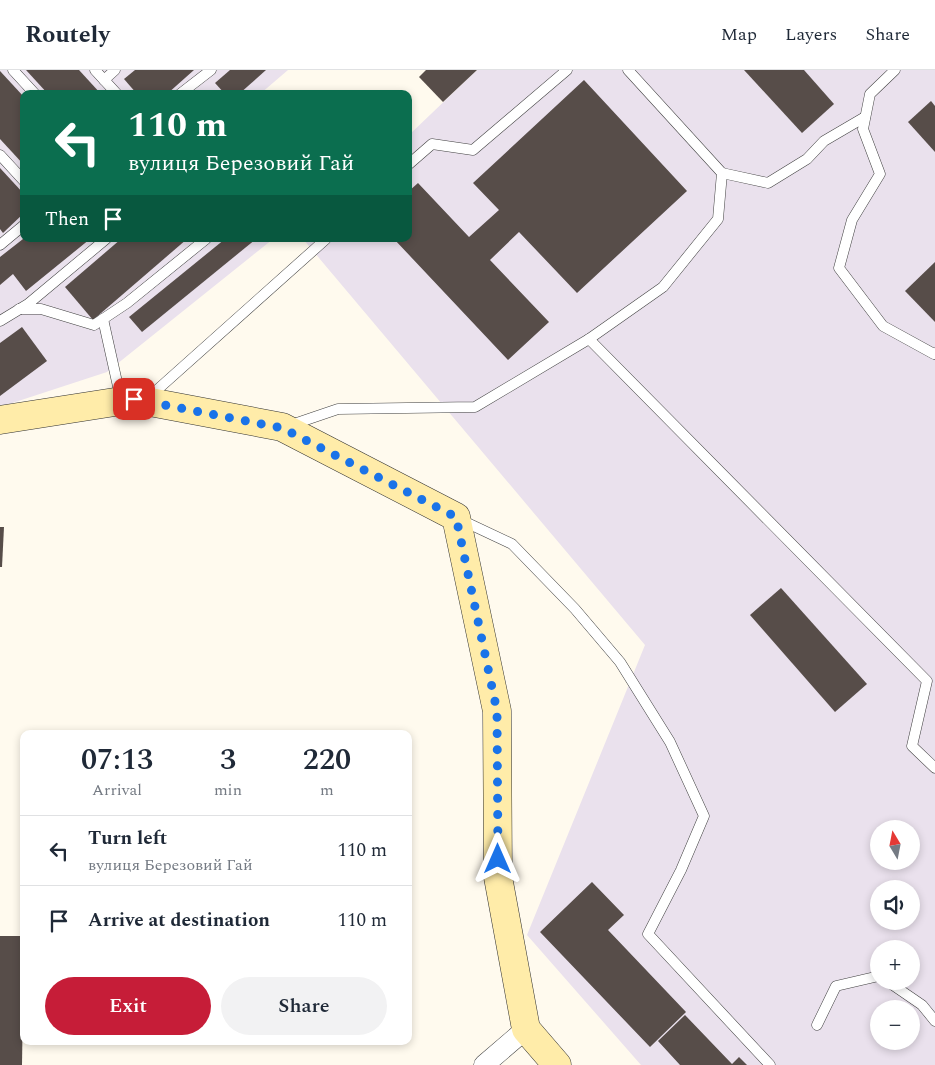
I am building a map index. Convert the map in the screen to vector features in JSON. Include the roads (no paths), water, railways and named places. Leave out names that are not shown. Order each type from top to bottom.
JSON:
[{"type":"street","points":[[0,420],[133,401],[282,428],[456,517],[497,711],[498,877],[526,1029],[557,1065]]},
{"type":"street","points":[[484,1065],[526,1029]]},
{"type":"lane","points":[[13,70],[30,90]]},
{"type":"lane","points":[[95,70],[113,90]]},
{"type":"lane","points":[[104,80],[115,70]]},
{"type":"lane","points":[[185,90],[210,70]]},
{"type":"lane","points":[[412,161],[432,144],[473,150],[567,70]]},
{"type":"lane","points":[[628,70],[722,173],[768,183],[807,159],[824,141],[865,117]]},
{"type":"lane","points":[[894,70],[870,94],[863,129],[880,174],[852,220],[839,268],[883,326],[935,353]]},
{"type":"lane","points":[[0,155],[20,177]]},
{"type":"lane","points":[[282,428],[338,408],[475,407],[589,339],[663,288],[718,219],[722,173]]},
{"type":"lane","points":[[1,243],[20,229]]},
{"type":"lane","points":[[0,321],[19,309],[102,242]]},
{"type":"lane","points":[[19,309],[41,309],[94,325],[127,302],[202,242]]},
{"type":"lane","points":[[103,319],[133,401],[322,242]]},
{"type":"lane","points":[[589,339],[927,681],[912,746],[935,768]]},
{"type":"lane","points":[[456,517],[512,544],[568,602],[620,662],[670,742],[704,816],[681,870],[648,934],[770,1065]]},
{"type":"lane","points":[[817,1025],[836,986],[870,978]]},
{"type":"lane","points":[[901,990],[922,1004],[935,1021]]}]
